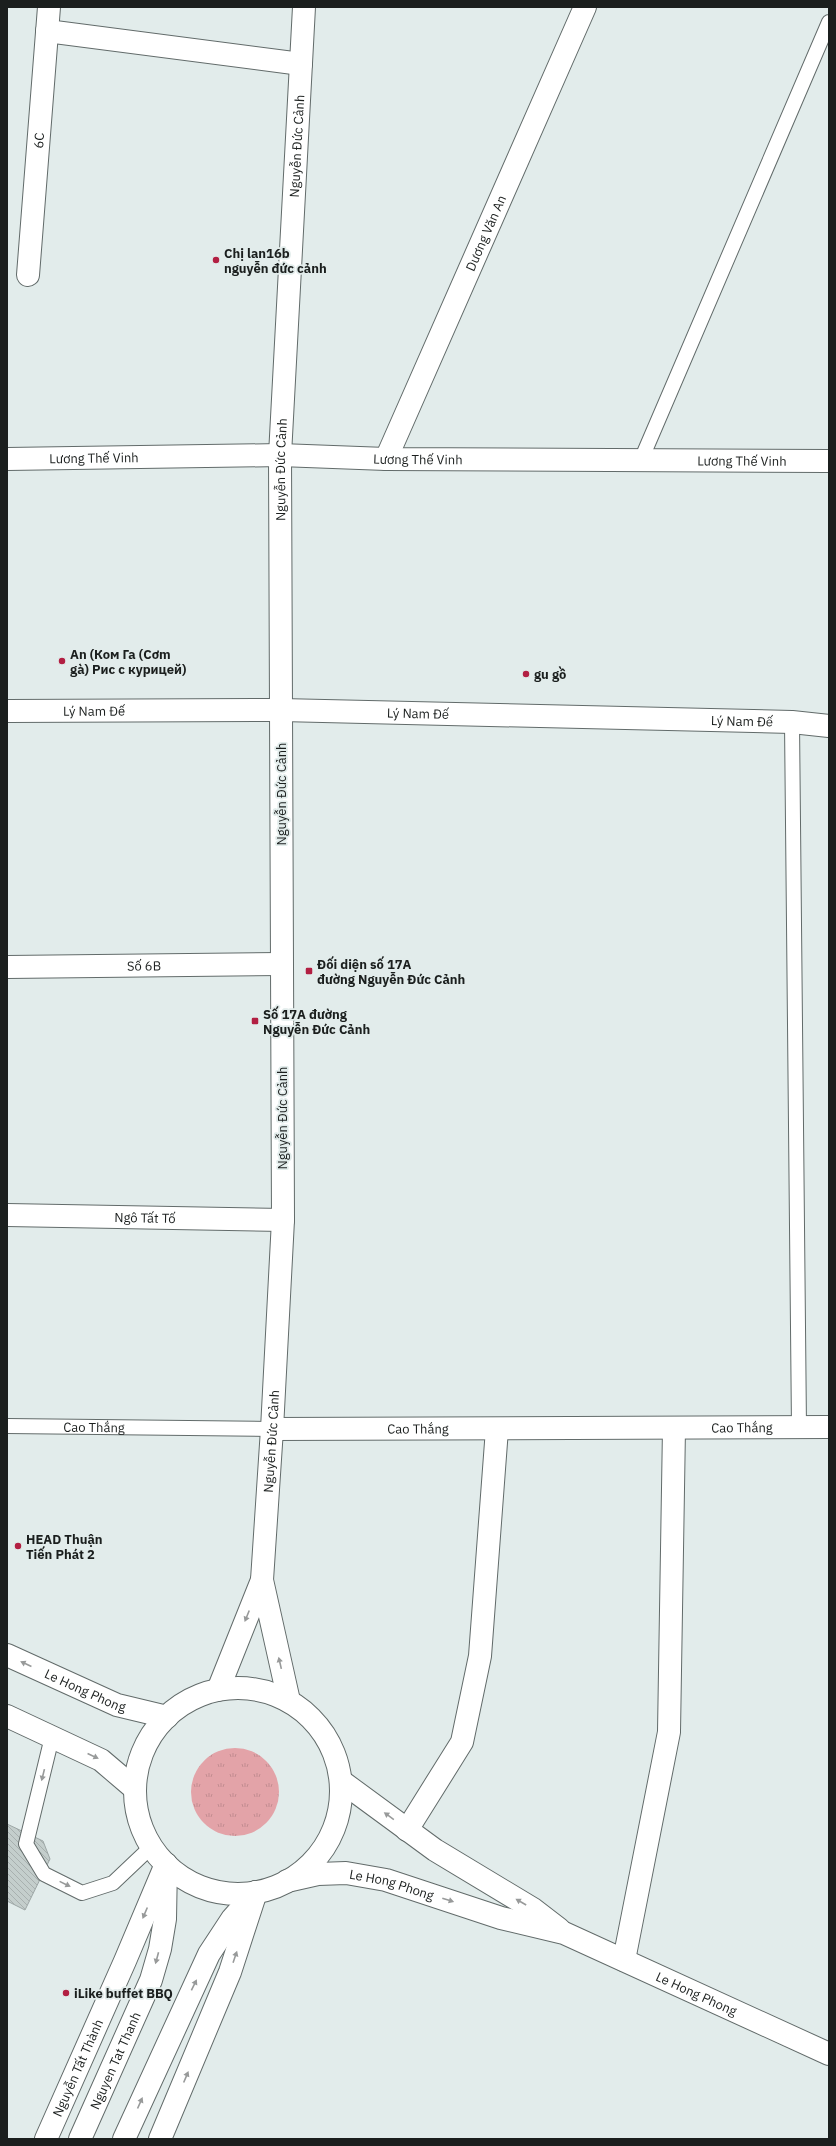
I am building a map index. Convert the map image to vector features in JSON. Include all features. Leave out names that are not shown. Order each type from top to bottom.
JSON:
[{"type":"street","name":"6C","points":[[28,274],[49,7]]},
{"type":"street","name":"Nguyễn Đức Cảnh","points":[[289,1701],[262,1580],[283,1220],[280,455],[304,7]]},
{"type":"street","name":"Dương Văn An","points":[[386,459],[585,7]]},
{"type":"street","points":[[47,31],[301,64]]},
{"type":"street","name":"Lương Thế Vinh","points":[[7,459],[280,455],[386,459],[829,461]]},
{"type":"street","name":"Lý Nam Đế","points":[[7,711],[281,710],[792,722],[829,726]]},
{"type":"street","name":"Số 6B","points":[[7,967],[281,964]]},
{"type":"street","name":"Ngô Tất Tố","points":[[7,1215],[283,1220]]},
{"type":"street","name":"Cao Thắng","points":[[272,1429],[829,1427]]},
{"type":"street","points":[[407,1830],[462,1742],[480,1656],[497,1428]]},
{"type":"street","points":[[624,1960],[669,1732],[674,1428]]},
{"type":"street","name":"Nguyễn Đức Cảnh","points":[[218,1690],[262,1580]]},
{"type":"street","name":"Le Hong Phong","points":[[7,1655],[117,1706],[167,1716]]},
{"type":"street","points":[[242,1688],[266,1691],[289,1701],[309,1715],[325,1734],[336,1757],[341,1781],[339,1811],[329,1839],[312,1863],[287,1881],[256,1892],[223,1893],[192,1883],[166,1864],[151,1847],[138,1817],[135,1789],[139,1762],[150,1738],[167,1716],[190,1700],[218,1690],[242,1688]]},
{"type":"street","points":[[8,1720],[52,1737],[101,1760],[135,1789]]},
{"type":"street","name":"Le Hong Phong","points":[[341,1781],[407,1830],[473,1874],[533,1909],[564,1933]]},
{"type":"street","name":"Nguyễn Tất Thành","points":[[46,2139],[125,1961],[166,1864]]},
{"type":"street","name":"Nguyen Tat Thanh","points":[[80,2139],[151,1980],[160,1949],[165,1919],[166,1864]]},
{"type":"street","name":"Le Hong Phong","points":[[287,1881],[318,1874],[346,1874],[386,1880],[501,1918],[564,1933],[829,2054]]},
{"type":"street","points":[[124,2139],[209,1954],[232,1918],[256,1892]]},
{"type":"street","points":[[160,2139],[230,1972],[256,1892]]},
{"type":"lane","points":[[641,460],[829,22]]},
{"type":"lane","points":[[792,722],[799,1428]]},
{"type":"lane","name":"Cao Thắng","points":[[7,1426],[272,1429]]},
{"type":"lane","points":[[52,1737],[26,1844],[44,1874],[82,1893],[113,1883],[151,1847]]},
{"type":"green space","points":[[235,1748],[252,1751],[266,1761],[276,1775],[279,1792],[276,1809],[266,1823],[252,1833],[235,1836],[218,1833],[204,1823],[194,1809],[191,1792],[194,1775],[204,1761],[218,1751]]},
{"type":"building","points":[[7,1824],[43,1841],[50,1859],[25,1910],[7,1901]]},
{"type":"place","name":"Chị lan16b nguyễn đức cảnh","points":[[216,260]]},
{"type":"place","name":"An (Ком Га (Cơm gà) Рис с курицей)","points":[[62,661]]},
{"type":"place","name":"gu gồ","points":[[526,674]]},
{"type":"place","name":"Đối diện số 17A đường Nguyễn Đức Cảnh","points":[[309,971]]},
{"type":"place","name":"Số 17A đường Nguyễn Đức Cảnh","points":[[255,1021]]},
{"type":"place","name":"HEAD Thuận Tiến Phát 2","points":[[18,1546]]},
{"type":"place","name":"iLike buffet BBQ","points":[[66,1993]]}]
